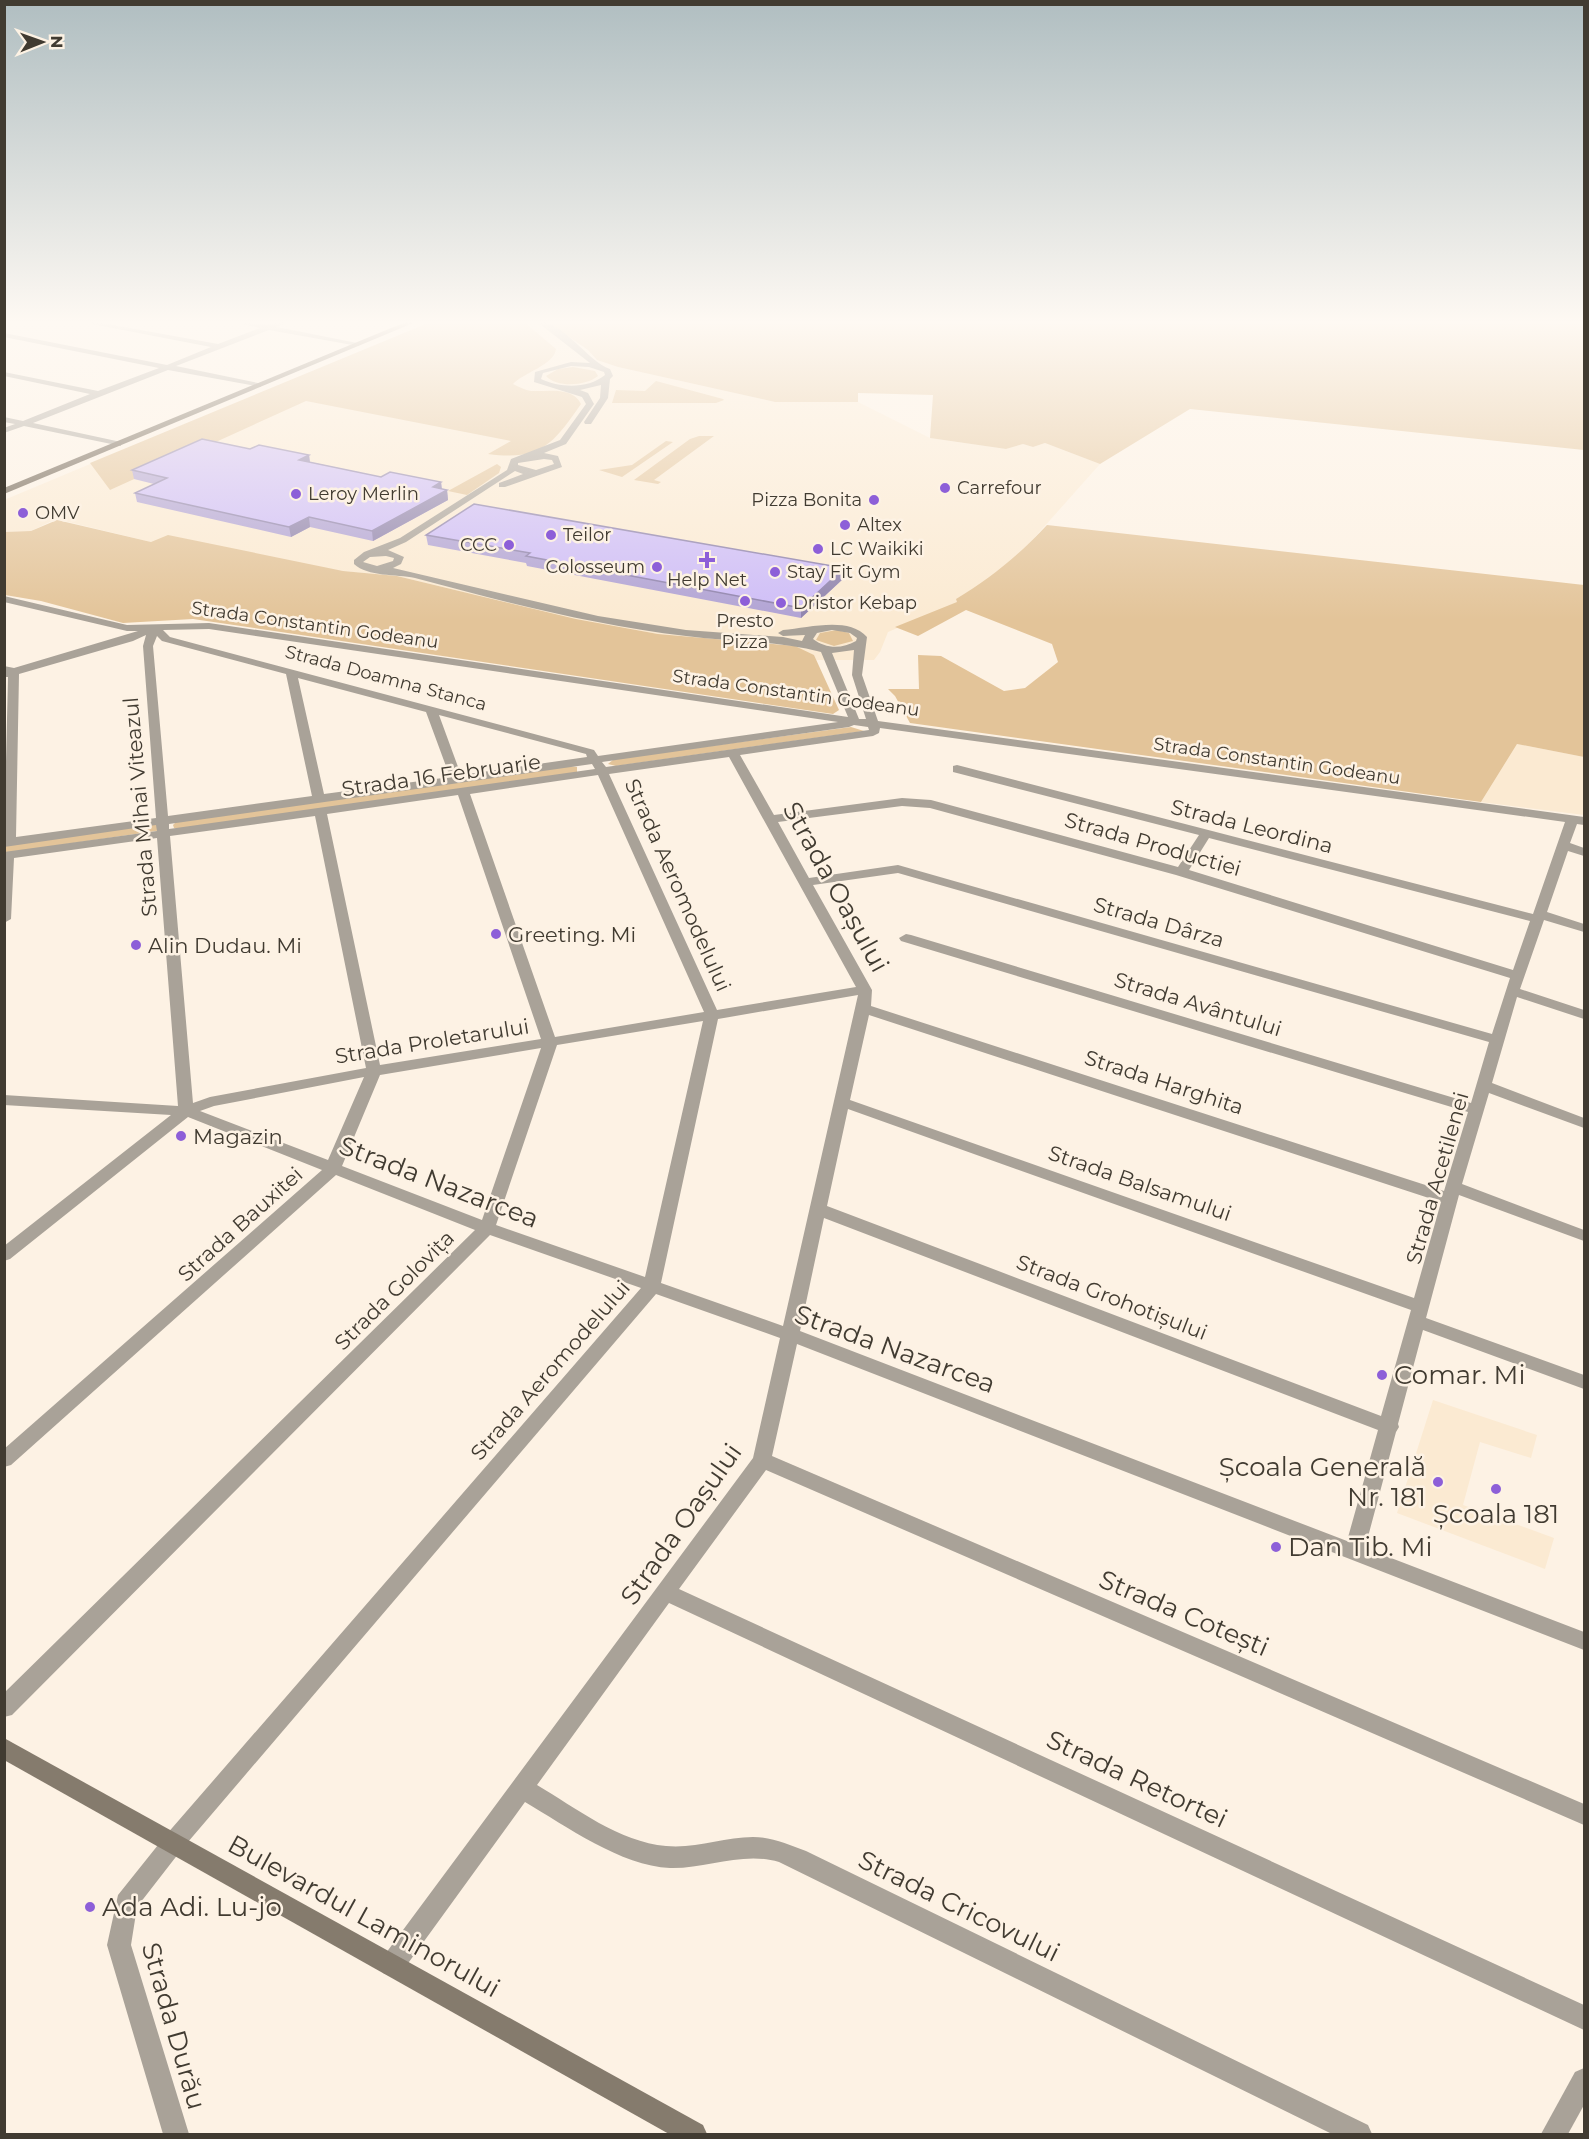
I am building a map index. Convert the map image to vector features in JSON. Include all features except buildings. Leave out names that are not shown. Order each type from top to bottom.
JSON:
[{"type":"main road","points":[[4,491],[173,421]]},
{"type":"street","points":[[14,421],[118,444]]},
{"type":"street","points":[[4,432],[31,421]]},
{"type":"street","points":[[578,421],[563,442],[514,461],[510,472],[403,540],[361,557],[357,562],[362,567],[405,573],[523,603],[618,623],[686,633],[783,640],[820,648],[850,648],[860,642]]},
{"type":"street","points":[[375,569],[398,560],[408,546],[503,484],[558,465],[558,460],[588,421]]},
{"type":"street","points":[[531,456],[558,460]]},
{"type":"street","points":[[513,467],[535,472]]},
{"type":"street","points":[[374,553],[392,554],[413,569],[527,597],[653,621],[754,632],[846,628],[860,634],[857,675],[873,724]]},
{"type":"street","name":"Strada Constantin Godeanu","points":[[4,598],[120,627],[209,626],[873,724],[1578,820]]},
{"type":"street","points":[[4,920],[7,849],[8,672],[129,639],[154,628]]},
{"type":"street","name":"Strada Doamna Stanca","points":[[154,628],[166,639],[584,750],[599,765]]},
{"type":"street","name":"Strada Mihai Viteazul","points":[[154,628],[148,646],[186,1111]]},
{"type":"street","points":[[813,631],[807,640],[820,648],[853,712],[854,721]]},
{"type":"street","points":[[291,671],[374,1071]]},
{"type":"street","points":[[431,709],[550,1043]]},
{"type":"street","name":"Strada 16 Februarie","points":[[7,849],[599,765],[843,726],[854,721]]},
{"type":"street","name":"Strada 16 Februarie","points":[[599,765],[733,753],[873,734],[875,731],[873,724]]},
{"type":"street","name":"Strada Oașului","points":[[392,1965],[762,1460],[863,1008],[865,990],[733,753]]},
{"type":"street","name":"Strada Aeromodelului","points":[[174,1842],[651,1288],[712,1015],[599,765]]},
{"type":"street","name":"Strada Leordina","points":[[957,769],[1205,835],[1584,928]]},
{"type":"street","name":"Strada Productiei","points":[[770,819],[918,801],[1181,872],[1515,983],[1584,1015]]},
{"type":"street","name":"Strada Acetilenei","points":[[1354,1551],[1390,1427],[1452,1193],[1515,983],[1564,845],[1578,820]]},
{"type":"street","points":[[1181,872],[1205,835]]},
{"type":"street","points":[[1564,845],[1584,852]]},
{"type":"street","name":"Strada Dârza","points":[[806,882],[898,869],[1498,1040]]},
{"type":"street","name":"Strada Avântului","points":[[906,938],[1477,1110]]},
{"type":"street","name":"Strada Proletarului","points":[[4,1100],[186,1111],[210,1102],[374,1071],[865,990]]},
{"type":"street","name":"Strada Harghita","points":[[863,1008],[1584,1236]]},
{"type":"street","name":"Strada Golovița","points":[[4,1708],[487,1228],[550,1043]]},
{"type":"street","name":"Strada Bauxitei","points":[[4,1460],[332,1170],[374,1071]]},
{"type":"street","points":[[1485,1086],[1584,1123]]},
{"type":"street","name":"Strada Balsamului","points":[[842,1102],[1420,1314],[1584,1382]]},
{"type":"street","points":[[4,1255],[186,1111]]},
{"type":"street","name":"Strada Nazarcea","points":[[186,1111],[332,1170],[487,1228],[651,1288],[825,1347],[1584,1641]]},
{"type":"street","name":"Strada Grohotișului","points":[[818,1209],[1390,1427]]},
{"type":"street","name":"Strada Cotești","points":[[762,1460],[1584,1815]]},
{"type":"street","name":"Strada Retortei","points":[[665,1592],[1584,2018]]},
{"type":"street","name":"Bulevardul Laminorului","points":[[4,1748],[687,2133]]},
{"type":"street","name":"Strada Cricovului","points":[[521,1788],[624,1844],[653,1855],[683,1858],[744,1849],[768,1849],[798,1859],[1359,2134]]},
{"type":"street","name":"Strada Durău","points":[[174,1842],[126,1904],[119,1945],[176,2134]]},
{"type":"street","points":[[1554,2134],[1584,2081]]},
{"type":"shaded area","points":[[192,421],[262,421],[110,490],[90,463]]},
{"type":"shaded area","points":[[194,421],[896,421],[930,438],[1006,449],[1023,444],[1033,447],[1045,443],[1100,464],[1018,556],[988,580],[956,599],[958,602],[888,632],[874,660],[816,660],[814,655],[783,644],[658,634],[576,619],[397,576],[343,571],[151,542],[56,519],[31,531],[5,532],[4,500]]},
{"type":"shaded area","points":[[408,421],[569,421],[544,447],[533,452],[506,456],[488,454],[511,441]]},
{"type":"shaded area","points":[[931,421],[1171,421],[1100,464],[1045,443],[1033,447],[1023,444],[1006,449],[930,438]]},
{"type":"shaded area","points":[[1304,421],[1584,421],[1584,450]]},
{"type":"shaded area","points":[[699,436],[714,436],[654,480],[661,482],[658,484],[634,480],[690,439]]},
{"type":"shaded area","points":[[666,441],[673,442],[622,477],[599,470],[632,465]]},
{"type":"shaded area","points":[[497,464],[501,467],[499,473],[467,495],[448,491]]},
{"type":"shaded area","points":[[57,520],[151,542],[168,535],[343,571],[397,576],[576,619],[658,634],[795,646],[814,655],[839,710],[833,714],[193,619],[123,623],[41,601],[5,595],[4,532],[31,531]]},
{"type":"shaded area","points":[[1047,525],[1584,585],[1584,757],[1517,744],[1481,802],[910,723],[895,696],[888,689],[919,689],[918,655],[941,656],[1004,691],[1025,688],[1058,662],[1052,644],[966,610],[918,636],[895,627],[957,602],[956,599],[1004,565]]},
{"type":"shaded area","points":[[837,630],[849,633],[853,641],[834,646],[816,640],[820,633]]},
{"type":"shaded area","points":[[851,727],[864,731],[616,766],[608,764],[614,759]]},
{"type":"shaded area","points":[[1517,744],[1584,757],[1584,815],[1481,802]]},
{"type":"shaded area","points":[[569,766],[577,767],[577,773],[184,828],[174,828],[173,825],[176,822]]},
{"type":"shaded area","points":[[156,823],[163,830],[5,853],[4,844]]},
{"type":"shaded area","name":"Școala Generală Nr. 181","points":[[1433,1400],[1537,1435],[1531,1458],[1480,1442],[1463,1505],[1554,1538],[1545,1569],[1397,1513]]},
{"type":"place","name":"Carrefour","points":[[945,488]]},
{"type":"place","name":"Leroy Merlin","points":[[296,494]]},
{"type":"place","name":"Pizza Bonita","points":[[874,500]]},
{"type":"place","name":"OMV","points":[[23,513]]},
{"type":"place","name":"Altex","points":[[845,525]]},
{"type":"place","name":"Teilor","points":[[551,535]]},
{"type":"place","name":"CCC","points":[[509,545]]},
{"type":"place","name":"LC Waikiki","points":[[818,549]]},
{"type":"place","name":"Help Net","points":[[707,560]]},
{"type":"place","name":"Colosseum","points":[[657,567]]},
{"type":"place","name":"Stay Fit Gym","points":[[775,572]]},
{"type":"place","name":"Presto Pizza","points":[[745,601]]},
{"type":"place","name":"Dristor Kebap","points":[[781,603]]},
{"type":"place","name":"Greeting. Mi","points":[[496,934]]},
{"type":"place","name":"Alin Dudau. Mi","points":[[136,945]]},
{"type":"place","name":"Magazin","points":[[181,1136]]},
{"type":"place","name":"Comar. Mi","points":[[1382,1375]]},
{"type":"place","name":"Școala Generală Nr. 181","points":[[1438,1482]]},
{"type":"place","name":"Școala 181","points":[[1496,1489]]},
{"type":"place","name":"Dan Tib. Mi","points":[[1276,1547]]},
{"type":"place","name":"Ada Adi. Lu-jo","points":[[90,1907]]}]
